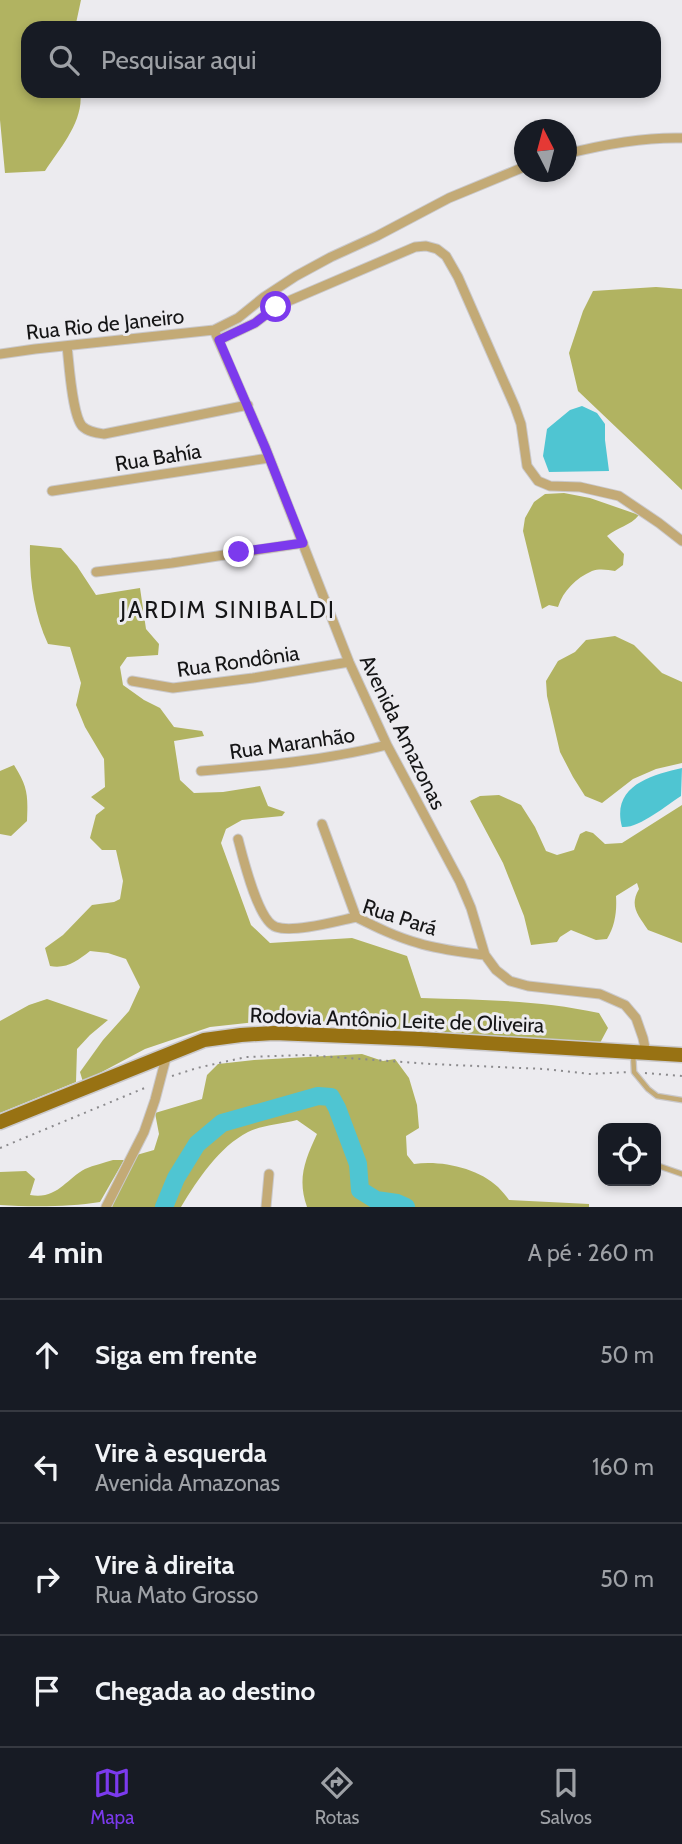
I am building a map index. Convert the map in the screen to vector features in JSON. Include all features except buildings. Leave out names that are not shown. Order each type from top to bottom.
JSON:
[{"type":"main road","name":"Rodovia Antônio Leite de Oliveira","points":[[0,1122],[204,1040],[275,1033],[682,1055]]},
{"type":"street","points":[[577,151],[616,142],[682,138]]},
{"type":"street","points":[[214,330],[238,318],[296,276],[331,257],[449,198],[514,171]]},
{"type":"street","points":[[219,340],[255,323],[276,307],[415,247],[437,249],[446,256],[458,277],[515,407],[531,474],[538,481],[550,486],[580,487],[619,496],[682,541]]},
{"type":"street","name":"Avenida Amazonas","points":[[214,330],[248,405],[349,662],[387,745],[460,882],[485,955],[496,970],[510,981],[528,986],[600,994],[625,1005],[636,1018],[643,1038],[640,1053]]},
{"type":"street","name":"Rua Rio de Janeiro","points":[[0,354],[214,330]]},
{"type":"street","points":[[67,346],[76,413],[83,426],[96,433],[104,434],[248,405]]},
{"type":"street","name":"Rua Bahía","points":[[52,491],[269,458]]},
{"type":"street","points":[[96,572],[303,543]]},
{"type":"street","name":"Rua Rondônia","points":[[132,681],[173,688],[349,662]]},
{"type":"street","name":"Rua Maranhão","points":[[201,771],[280,764],[387,745]]},
{"type":"street","points":[[322,824],[356,916]]},
{"type":"street","name":"Rua Pará","points":[[238,839],[259,906],[266,920],[274,927],[289,929],[326,924],[356,916],[382,930],[417,943],[485,955]]},
{"type":"street","points":[[106,1207],[144,1132],[167,1054]]},
{"type":"street","points":[[266,1207],[269,1174]]},
{"type":"lane","points":[[640,1053],[634,1072],[648,1088],[657,1096],[682,1100]]},
{"type":"lane","points":[[661,1167],[682,1174]]},
{"type":"path","points":[[0,1148],[159,1082],[197,1068],[246,1057],[305,1055],[590,1074],[634,1072],[682,1076]]},
{"type":"shaded area","points":[[0,0],[81,0],[76,21],[21,21],[21,98],[81,98],[75,123],[45,171],[5,173],[0,120]]},
{"type":"shaded area","points":[[656,287],[682,289],[682,490],[578,391],[569,353],[583,311],[593,291]]},
{"type":"shaded area","points":[[564,493],[590,498],[639,515],[607,536],[624,554],[623,565],[615,571],[604,569],[586,574],[567,590],[558,607],[549,605],[542,609],[523,531],[525,518],[534,502],[545,494]]},
{"type":"shaded area","points":[[30,545],[61,548],[96,595],[140,588],[146,629],[159,644],[158,655],[127,657],[120,667],[123,685],[160,708],[174,727],[202,731],[204,736],[174,741],[180,780],[194,793],[260,786],[268,806],[285,812],[282,816],[242,820],[226,829],[221,843],[251,925],[270,943],[352,938],[407,956],[421,998],[533,1003],[599,1013],[608,1028],[600,1043],[273,1020],[210,1027],[145,1049],[83,1082],[80,1072],[103,1040],[129,1011],[140,987],[126,959],[90,951],[76,961],[56,967],[50,966],[45,948],[63,935],[92,905],[120,899],[123,881],[116,850],[102,850],[90,838],[96,815],[105,808],[91,797],[105,787],[104,759],[85,727],[76,705],[81,683],[70,647],[48,644],[39,621],[33,596]]},
{"type":"shaded area","points":[[615,636],[634,645],[662,673],[682,682],[682,763],[656,769],[633,779],[602,803],[585,796],[560,752],[546,681],[558,661],[575,652],[586,640]]},
{"type":"shaded area","points":[[14,765],[26,792],[27,821],[11,836],[0,834],[0,771]]},
{"type":"shaded area","points":[[499,795],[521,805],[546,851],[557,855],[574,850],[580,834],[586,831],[593,833],[605,844],[622,843],[682,805],[682,943],[648,930],[635,905],[639,889],[637,883],[616,896],[615,918],[607,939],[596,940],[571,930],[557,942],[531,945],[524,916],[503,863],[470,801],[480,796]]},
{"type":"shaded area","points":[[47,999],[108,1020],[77,1049],[76,1082],[0,1113],[0,1021],[29,1005]]},
{"type":"shaded area","points":[[362,1054],[383,1061],[395,1059],[409,1078],[417,1105],[419,1128],[406,1136],[407,1155],[414,1164],[436,1163],[470,1170],[490,1180],[509,1200],[589,1204],[589,1207],[307,1207],[303,1187],[304,1170],[317,1134],[297,1120],[259,1128],[237,1138],[210,1165],[181,1207],[112,1207],[133,1156],[154,1150],[159,1134],[155,1113],[202,1099],[207,1075],[218,1064]]},
{"type":"shaded area","points":[[113,1160],[124,1160],[100,1202],[50,1206],[0,1205],[0,1172],[26,1171],[35,1179],[30,1195],[39,1196],[54,1192],[85,1169]]},
{"type":"water","points":[[582,406],[597,413],[605,424],[609,471],[549,472],[543,456],[547,429],[570,410]]},
{"type":"water","points":[[682,768],[681,796],[644,820],[629,827],[622,827],[622,801],[628,792],[646,779]]},
{"type":"waterway","points":[[164,1207],[176,1178],[197,1144],[222,1123],[318,1096],[331,1097],[337,1108],[358,1164],[360,1190],[376,1200],[406,1207]]},
{"type":"district","name":"JARDIM SINIBALDI","points":[[228,610]]},
{"type":"route","points":[[239,552],[303,543],[219,340],[255,323],[276,307]]}]
